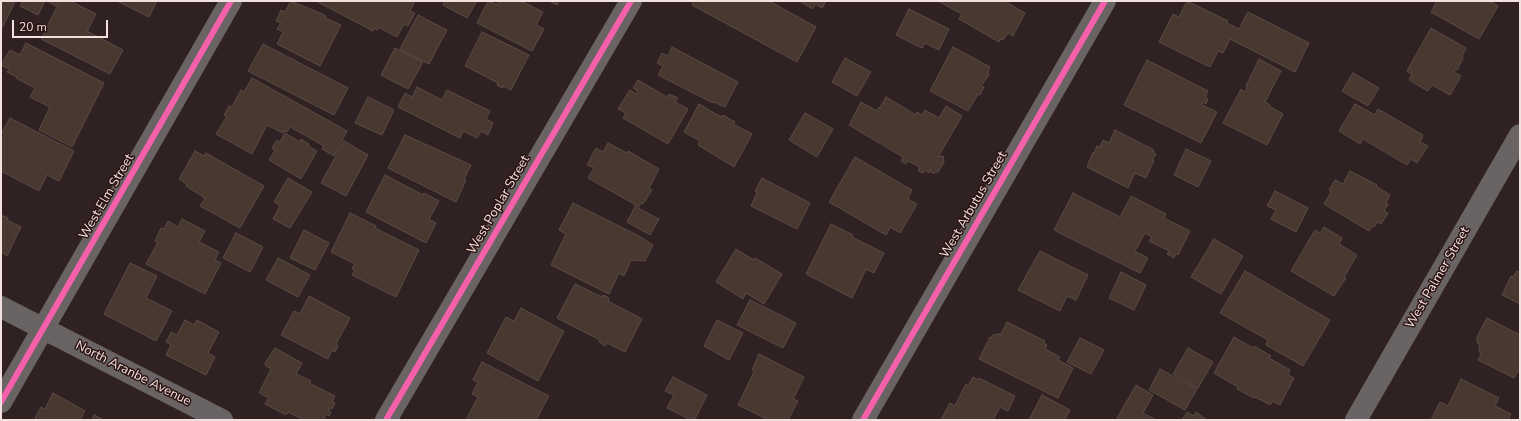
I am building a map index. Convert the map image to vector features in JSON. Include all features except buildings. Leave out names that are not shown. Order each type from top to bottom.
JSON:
[{"type":"street","name":"West Elm Street","points":[[1,402],[230,1]]},
{"type":"street","name":"West Poplar Street","points":[[386,420],[631,1]]},
{"type":"street","name":"West Arbutus Street","points":[[863,420],[1105,1]]},
{"type":"street","name":"West Palmer Street","points":[[1356,420],[1520,136]]},
{"type":"street","name":"North Aranbe Avenue","points":[[1,306],[222,420]]},
{"type":"cycle path","points":[[1,402],[231,1]]},
{"type":"cycle path","points":[[386,420],[631,1]]},
{"type":"cycle path","points":[[863,420],[1105,1]]}]
